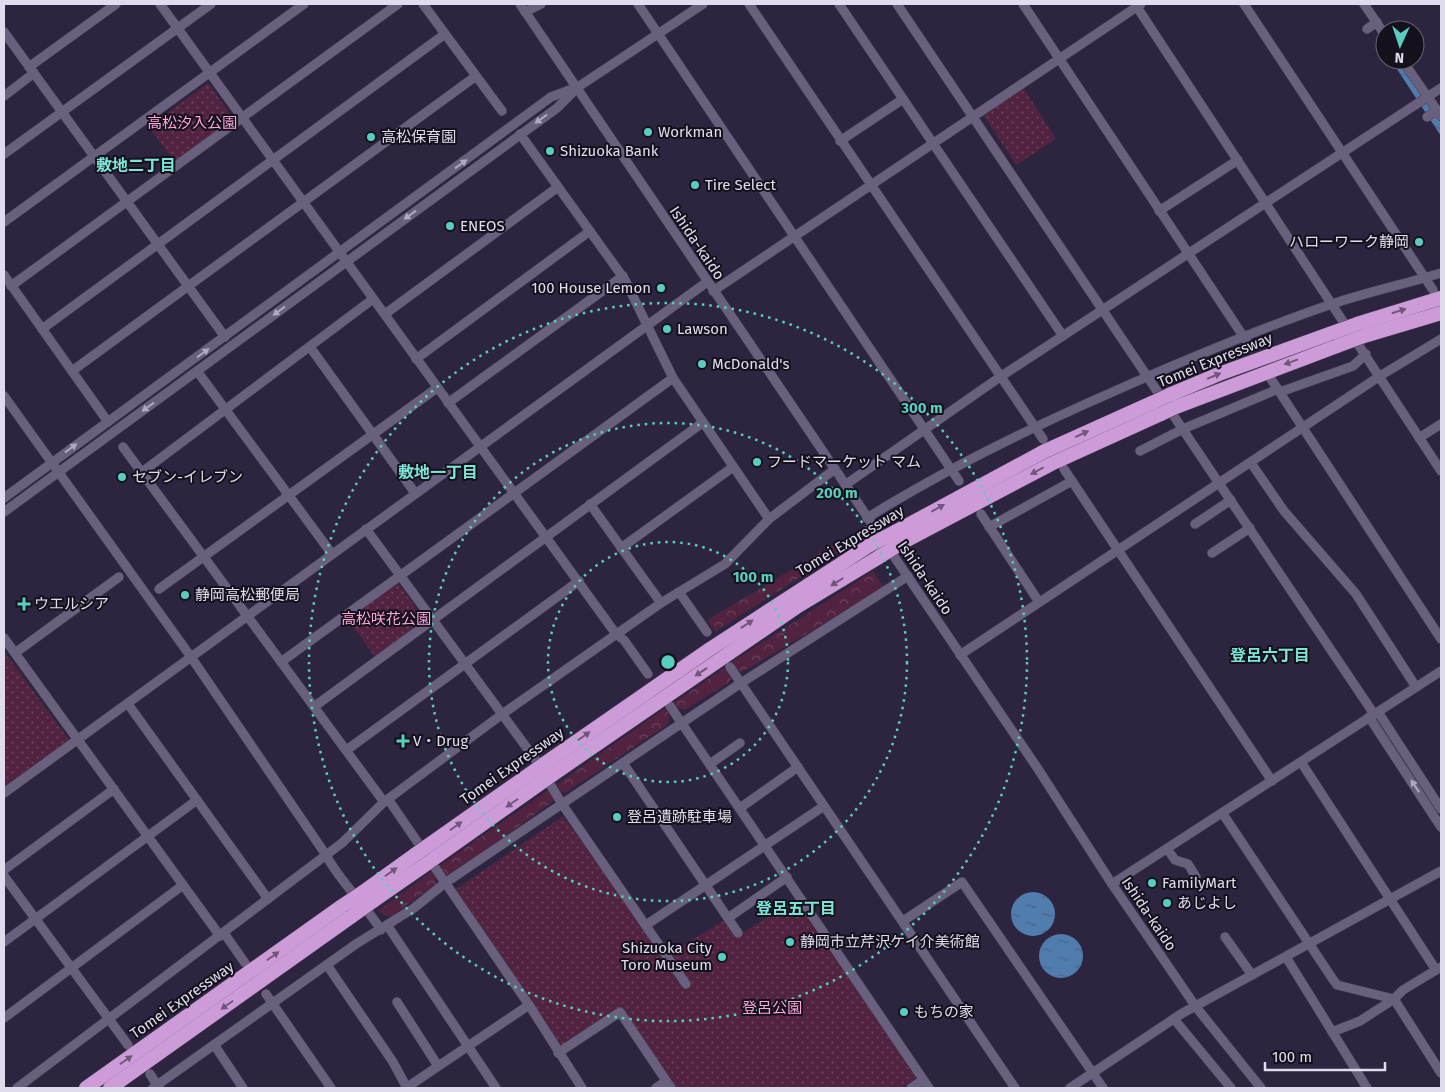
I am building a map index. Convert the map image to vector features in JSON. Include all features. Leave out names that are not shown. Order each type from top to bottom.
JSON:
[{"type":"highway","name":"Tomei Expressway","points":[[86,1088],[369,896],[548,769],[710,649],[874,551],[1044,452],[1173,401],[1337,346],[1361,330],[1437,294]]},
{"type":"highway","name":"Tomei Expressway","points":[[1173,401],[1219,374],[1329,334],[1361,330],[1441,313]]},
{"type":"highway","name":"Tomei Expressway","points":[[110,1088],[347,911]]},
{"type":"street","points":[[4,96],[32,70],[116,4]]},
{"type":"street","points":[[160,4],[616,634],[624,640],[648,674]]},
{"type":"street","points":[[4,154],[210,4]]},
{"type":"street","points":[[4,222],[304,4]]},
{"type":"street","points":[[12,286],[398,4]]},
{"type":"street","points":[[423,4],[502,111]]},
{"type":"street","points":[[523,8],[541,4]]},
{"type":"street","points":[[638,4],[959,481]]},
{"type":"street","points":[[4,512],[557,108],[578,87],[703,4]]},
{"type":"street","points":[[749,4],[1043,438]]},
{"type":"street","points":[[839,4],[1063,336]]},
{"type":"street","points":[[897,4],[1374,714],[1441,809]]},
{"type":"street","points":[[1023,4],[1251,348]]},
{"type":"street","points":[[1244,4],[1437,294]]},
{"type":"street","points":[[1364,4],[1375,27]]},
{"type":"street","points":[[713,291],[1138,5],[1441,471]]},
{"type":"street","name":"Ishida-kaido","points":[[523,8],[578,87],[713,291],[908,576],[1112,884],[1196,1006],[1258,1087]]},
{"type":"street","points":[[42,329],[445,34]]},
{"type":"street","points":[[5,35],[226,337]]},
{"type":"street","points":[[1404,70],[1405,74],[1435,114]]},
{"type":"street","points":[[72,372],[476,76]]},
{"type":"street","points":[[4,498],[551,97],[578,87]]},
{"type":"street","points":[[845,485],[1000,377],[1189,256],[1441,88]]},
{"type":"street","points":[[840,141],[903,98]]},
{"type":"street","points":[[520,134],[622,276],[648,323],[673,378],[768,519]]},
{"type":"street","points":[[1159,211],[1238,160]]},
{"type":"street","points":[[385,314],[558,187]]},
{"type":"street","points":[[416,359],[590,231]]},
{"type":"street","points":[[867,518],[912,490],[1034,426],[1147,376],[1243,337],[1333,304],[1441,273]]},
{"type":"street","points":[[4,276],[108,422]]},
{"type":"street","points":[[448,403],[622,276]]},
{"type":"street","points":[[4,793],[415,493],[481,448],[648,323],[707,282]]},
{"type":"street","points":[[142,472],[373,299]]},
{"type":"street","points":[[960,655],[1116,550],[1304,429],[1380,376],[1441,340]]},
{"type":"street","points":[[310,347],[415,493]]},
{"type":"street","points":[[1140,451],[1183,429],[1279,390],[1353,366],[1366,354]]},
{"type":"street","points":[[197,371],[332,554]]},
{"type":"street","points":[[282,662],[513,492],[673,378]]},
{"type":"street","points":[[1271,379],[1441,639]]},
{"type":"street","points":[[159,589],[437,388]]},
{"type":"street","points":[[4,396],[191,656],[339,877],[384,927],[496,1088]]},
{"type":"street","points":[[315,706],[702,423]]},
{"type":"street","points":[[1420,438],[1441,424]]},
{"type":"street","points":[[123,447],[348,749],[445,883],[582,1088]]},
{"type":"street","points":[[1251,463],[1284,511],[1356,594],[1416,687]]},
{"type":"street","points":[[621,548],[733,467]]},
{"type":"street","points":[[17,1088],[326,855],[386,801],[501,715],[660,603],[725,564],[768,519],[835,469]]},
{"type":"street","points":[[1064,469],[1116,550],[1272,781]]},
{"type":"street","points":[[989,527],[1072,481]]},
{"type":"street","points":[[1195,524],[1231,500]]},
{"type":"street","points":[[590,504],[660,603]]},
{"type":"street","points":[[981,514],[1039,602]]},
{"type":"street","points":[[1212,553],[1250,528]]},
{"type":"street","points":[[366,529],[535,760],[562,804],[686,984]]},
{"type":"street","points":[[150,1074],[157,1087],[445,883],[741,683],[908,576]]},
{"type":"street","points":[[15,653],[119,577]]},
{"type":"street","points":[[348,749],[579,581]]},
{"type":"street","points":[[679,592],[707,632]]},
{"type":"street","points":[[4,638],[183,885],[245,963]]},
{"type":"street","points":[[730,667],[1015,1088]]},
{"type":"street","points":[[1112,884],[1224,814],[1441,670]]},
{"type":"street","points":[[128,704],[268,899]]},
{"type":"street","points":[[670,706],[928,1088]]},
{"type":"street","points":[[1374,714],[1441,827]]},
{"type":"street","points":[[710,764],[740,743]]},
{"type":"street","points":[[1301,762],[1391,900],[1439,968],[1403,990],[1394,999],[1360,1021],[1332,1032]]},
{"type":"street","points":[[623,763],[738,933]]},
{"type":"street","points":[[740,808],[798,767]]},
{"type":"street","points":[[4,870],[114,789]]},
{"type":"street","points":[[4,942],[197,800]]},
{"type":"street","points":[[646,924],[824,806]]},
{"type":"street","points":[[1224,814],[1337,985],[1394,999],[1441,1073]]},
{"type":"street","points":[[1168,850],[1175,860],[1188,864],[1196,876]]},
{"type":"street","points":[[1070,1088],[1196,1006],[1441,871]]},
{"type":"street","points":[[4,876],[128,1045]]},
{"type":"street","points":[[728,918],[787,877]]},
{"type":"street","points":[[903,921],[962,882],[1103,1088]]},
{"type":"street","points":[[4,1018],[183,885]]},
{"type":"street","points":[[1226,937],[1252,975]]},
{"type":"street","points":[[1286,957],[1367,1088]]},
{"type":"street","points":[[327,965],[393,1062],[407,1088],[529,1006]]},
{"type":"street","points":[[266,994],[331,1088]]},
{"type":"street","points":[[397,1002],[438,1066]]},
{"type":"street","points":[[558,1053],[620,1012],[668,1085],[656,1088]]},
{"type":"street","points":[[1174,1019],[1230,1088]]},
{"type":"street","points":[[215,1046],[243,1088]]},
{"type":"street","points":[[911,1088],[923,1080]]},
{"type":"green space","name":"高松汐入公園","points":[[208,83],[234,119],[175,162],[149,127]]},
{"type":"green space","points":[[1023,87],[1056,139],[1016,165],[983,114]]},
{"type":"green space","points":[[840,541],[844,549],[715,632],[707,620]]},
{"type":"green space","points":[[873,571],[884,588],[742,672],[737,670],[732,662]]},
{"type":"green space","name":"高松咲花公園","points":[[397,582],[425,620],[375,657],[347,618]]},
{"type":"green space","points":[[4,651],[69,740],[4,787]]},
{"type":"green space","points":[[726,667],[731,677],[730,682],[685,710],[676,707],[673,703]]},
{"type":"green space","points":[[665,708],[669,716],[667,725],[565,793],[560,791],[556,785]]},
{"type":"green space","points":[[548,790],[555,800],[451,875],[446,875],[439,866]]},
{"type":"green space","name":"登呂公園","points":[[563,816],[664,957],[727,919],[737,936],[797,900],[916,1078],[901,1088],[676,1088],[620,1007],[561,1046],[455,890]]},
{"type":"green space","points":[[432,871],[436,876],[436,884],[393,915],[387,916],[378,911]]},
{"type":"water","points":[[1398,70],[1406,70],[1441,123],[1441,136]]},
{"type":"water","points":[[1037,892],[1049,898],[1054,905],[1054,923],[1049,930],[1042,935],[1029,936],[1021,933],[1014,926],[1011,910],[1014,902],[1021,895]]},
{"type":"water","points":[[1065,934],[1077,940],[1082,947],[1082,965],[1077,972],[1070,977],[1057,978],[1049,975],[1042,968],[1039,952],[1042,944],[1049,937]]},
{"type":"place","name":"Workman","points":[[648,132]]},
{"type":"place","name":"高松保育園","points":[[371,137]]},
{"type":"place","name":"Shizuoka Bank","points":[[550,151]]},
{"type":"place","name":"Tire Select","points":[[695,185]]},
{"type":"place","name":"ENEOS","points":[[450,226]]},
{"type":"place","name":"ハローワーク静岡","points":[[1419,242]]},
{"type":"place","name":"100 House Lemon","points":[[661,288]]},
{"type":"place","name":"Lawson","points":[[667,329]]},
{"type":"place","name":"McDonald's","points":[[702,364]]},
{"type":"place","name":"フードマーケット マム","points":[[757,462]]},
{"type":"place","name":"セブン-イレブン","points":[[122,477]]},
{"type":"place","name":"静岡高松郵便局","points":[[185,595]]},
{"type":"place","name":"ウエルシア","points":[[24,604]]},
{"type":"place","name":"V・Drug","points":[[403,741]]},
{"type":"place","name":"登呂遺跡駐車場","points":[[617,817]]},
{"type":"place","name":"FamilyMart","points":[[1152,883]]},
{"type":"place","name":"あじよし","points":[[1167,903]]},
{"type":"place","name":"静岡市立芹沢ケイ介美術館","points":[[790,942]]},
{"type":"place","name":"Shizuoka City Toro Museum","points":[[722,957]]},
{"type":"place","name":"もちの家","points":[[904,1012]]},
{"type":"district","name":"敷地二丁目","points":[[136,165]]},
{"type":"district","name":"敷地一丁目","points":[[438,472]]},
{"type":"district","name":"登呂六丁目","points":[[1270,655]]},
{"type":"district","name":"登呂五丁目","points":[[796,908]]}]
